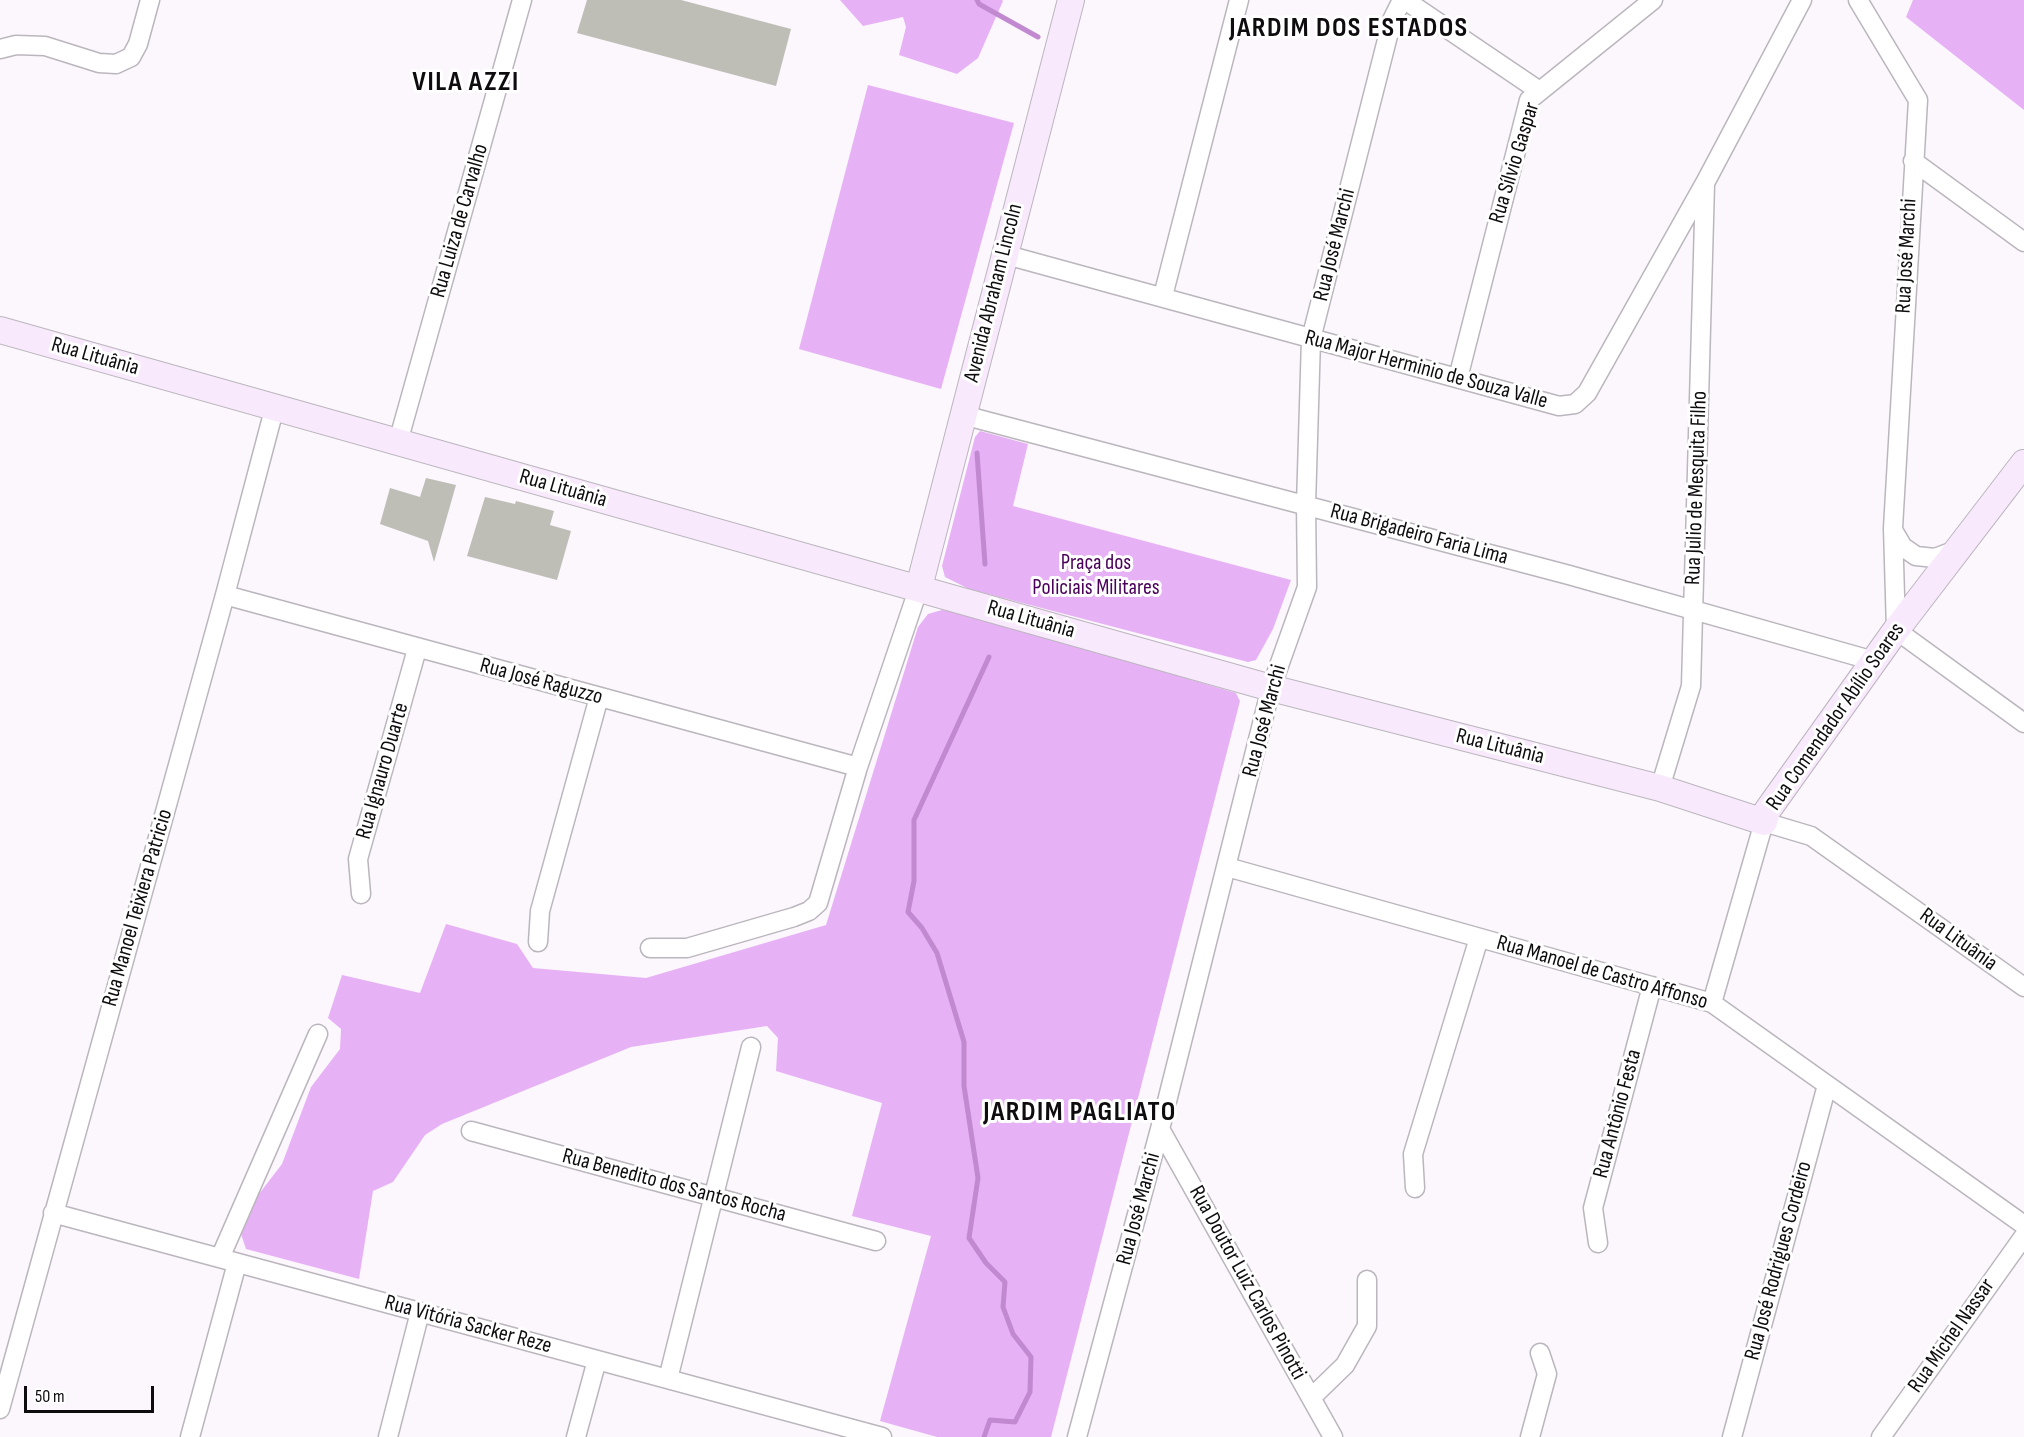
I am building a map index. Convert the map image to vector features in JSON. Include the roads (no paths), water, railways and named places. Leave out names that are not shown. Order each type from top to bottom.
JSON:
[{"type":"street","points":[[0,49],[16,45],[45,46],[99,63],[116,64],[131,57],[138,44],[150,0]]},
{"type":"street","name":"Rua Luiza de Carvalho","points":[[398,442],[522,0]]},
{"type":"street","name":"Avenida Abraham Lincoln","points":[[919,587],[1003,254],[1071,0]]},
{"type":"street","points":[[1163,296],[1239,0]]},
{"type":"street","points":[[1404,0],[1538,90]]},
{"type":"street","name":"Rua José Marchi","points":[[1077,1437],[1160,1129],[1271,688],[1307,586],[1306,505],[1311,339],[1392,20],[1404,0]]},
{"type":"street","name":"Rua Sílvio Gaspar","points":[[1458,378],[1529,100],[1538,90],[1653,0]]},
{"type":"street","name":"Rua Major Herminio de Souza Valle","points":[[1003,254],[1559,406],[1575,404],[1587,393],[1670,246],[1802,0]]},
{"type":"street","name":"Rua José Marchi","points":[[1858,0],[1918,100],[1909,216],[1893,528],[1896,630]]},
{"type":"street","points":[[1913,161],[2024,242]]},
{"type":"street","name":"Rua Julio de Mesquita Filho","points":[[1660,788],[1691,686],[1705,183]]},
{"type":"street","points":[[1909,216],[1915,198],[1922,190],[1933,187],[1959,194]]},
{"type":"street","points":[[1670,246],[1677,241],[1687,241],[1698,244],[1704,252]]},
{"type":"street","name":"Rua Lituânia","points":[[0,330],[1271,688],[1660,788],[1811,836],[2024,987]]},
{"type":"street","name":"Rua Manoel Teixiera Patricio","points":[[0,1409],[225,595],[274,406]]},
{"type":"street","name":"Rua Brigadeiro Faria Lima","points":[[963,415],[1306,505],[1874,661]]},
{"type":"street","name":"Rua Comendador Abílio Soares","points":[[1712,1003],[1767,812],[1896,630],[2024,463]]},
{"type":"street","points":[[1893,528],[1903,547],[1916,556],[1935,558],[1956,550]]},
{"type":"street","points":[[650,948],[687,948],[809,911],[818,903],[858,767],[919,587]]},
{"type":"street","name":"Rua José Raguzzo","points":[[225,595],[858,767]]},
{"type":"street","points":[[1896,630],[2024,723]]},
{"type":"street","name":"Rua Ignauro Duarte","points":[[360,894],[358,859],[417,649]]},
{"type":"street","points":[[538,942],[540,911],[599,697]]},
{"type":"street","name":"Rua Manoel de Castro Affonso","points":[[1227,867],[1712,1003],[2024,1225]]},
{"type":"street","points":[[1415,1188],[1413,1154],[1479,938]]},
{"type":"street","name":"Rua Antônio Festa","points":[[1598,1243],[1593,1208],[1652,986]]},
{"type":"street","points":[[190,1437],[229,1261],[318,1034]]},
{"type":"street","points":[[668,1379],[751,1047]]},
{"type":"street","name":"Rua José Rodrigues Cordeiro","points":[[1732,1437],[1827,1085]]},
{"type":"street","name":"Rua Doutor Luiz Carlos Pinotti","points":[[1160,1129],[1333,1437]]},
{"type":"street","name":"Rua Benedito dos Santos Rocha","points":[[471,1131],[876,1241]]},
{"type":"street","name":"Rua Vitória Sacker Reze","points":[[53,1213],[882,1437]]},
{"type":"street","name":"Rua Michel Nassar","points":[[1881,1437],[2024,1236]]},
{"type":"street","points":[[1311,1398],[1345,1365],[1366,1326],[1366,1280]]},
{"type":"street","points":[[388,1437],[420,1312]]},
{"type":"street","points":[[1530,1437],[1547,1374],[1540,1353]]},
{"type":"street","points":[[576,1437],[597,1360]]},
{"type":"waterway","points":[[977,0],[979,4],[1038,37]]},
{"type":"waterway","points":[[977,453],[985,564]]},
{"type":"waterway","points":[[984,1437],[990,1420],[1015,1422],[1030,1392],[1031,1357],[1013,1334],[1003,1307],[1005,1282],[986,1263],[969,1238],[978,1178],[964,1086],[964,1042],[937,953],[922,928],[908,912],[914,881],[914,820],[989,657]]},
{"type":"district","name":"JARDIM DOS ESTADOS","points":[[1349,29]]},
{"type":"district","name":"VILA AZZI","points":[[466,83]]},
{"type":"district","name":"JARDIM PAGLIATO","points":[[1080,1113]]},
{"type":"park label","name":"Praça dos Policiais Militares","points":[[1096,576]]}]
